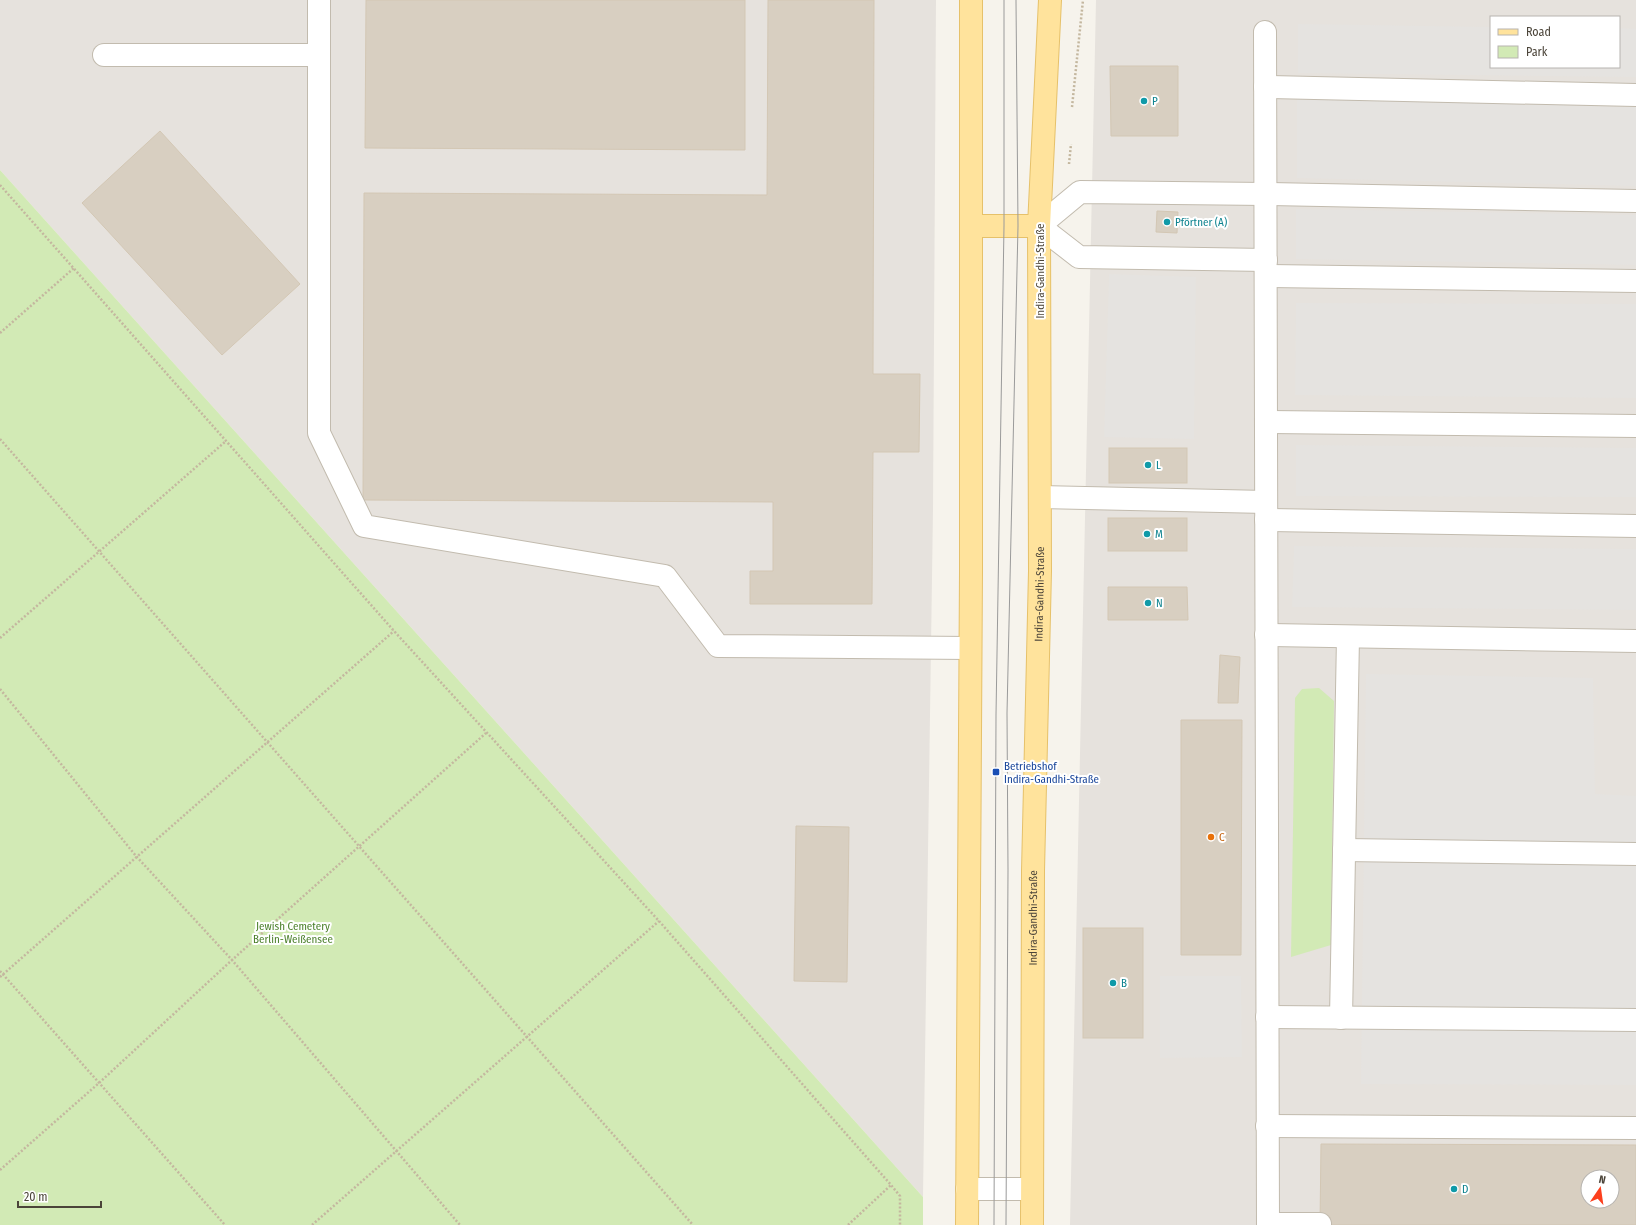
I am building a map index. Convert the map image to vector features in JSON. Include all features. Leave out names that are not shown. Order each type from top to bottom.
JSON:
[{"type":"main road","points":[[967,1225],[972,226],[971,0]]},
{"type":"main road","name":"Indira-Gandhi-Straße","points":[[1032,1225],[1033,879],[1040,497],[1039,226],[1050,0]]},
{"type":"main road","points":[[972,226],[1039,226]]},
{"type":"lane","points":[[319,0],[319,433],[364,526],[665,576],[718,646],[970,648]]},
{"type":"lane","points":[[1265,32],[1268,1224],[1320,1224]]},
{"type":"lane","points":[[104,54],[319,55]]},
{"type":"lane","points":[[1265,87],[1636,95]]},
{"type":"lane","points":[[1636,201],[1080,192],[1039,226],[1079,257],[1266,268],[1636,281]]},
{"type":"lane","points":[[1266,422],[1636,426]]},
{"type":"lane","points":[[1040,497],[1266,511],[1636,526]]},
{"type":"lane","points":[[1266,635],[1636,641]]},
{"type":"lane","points":[[1341,1018],[1348,637]]},
{"type":"lane","points":[[1344,850],[1636,854]]},
{"type":"lane","points":[[1267,1017],[1636,1020]]},
{"type":"lane","points":[[1267,1126],[1636,1128]]},
{"type":"lane","points":[[967,1189],[1032,1189]]},
{"type":"path","points":[[0,185],[394,632],[659,921],[891,1185],[900,1196],[900,1225]]},
{"type":"path","points":[[0,333],[74,268]]},
{"type":"path","points":[[0,439],[693,1225]]},
{"type":"path","points":[[0,638],[226,441]]},
{"type":"path","points":[[0,977],[136,856],[394,632]]},
{"type":"path","points":[[0,689],[136,856],[232,960],[460,1225]]},
{"type":"path","points":[[0,1170],[99,1083],[232,960],[486,733]]},
{"type":"path","points":[[312,1225],[659,921]]},
{"type":"path","points":[[0,970],[225,1225]]},
{"type":"path","points":[[848,1225],[891,1185]]},
{"type":"shaded area","points":[[0,0],[936,0],[933,509],[923,1197],[0,170]]},
{"type":"shaded area","name":"Betriebshof Indira-Gandhi-Straße","points":[[1096,0],[1636,0],[1636,1225],[1070,1225]]},
{"type":"shaded area","points":[[1298,24],[1490,27],[1490,68],[1620,68],[1620,28],[1636,29],[1636,77],[1298,73]]},
{"type":"shaded area","points":[[1297,99],[1636,107],[1636,186],[1297,178]]},
{"type":"shaded area","points":[[1296,209],[1636,215],[1636,265],[1296,259]]},
{"type":"shaded area","points":[[1109,274],[1196,277],[1194,439],[1104,437]]},
{"type":"shaded area","points":[[1296,303],[1636,304],[1636,398],[1295,395]]},
{"type":"shaded area","points":[[1296,445],[1636,448],[1636,497],[1296,496]]},
{"type":"shaded area","points":[[1294,546],[1636,549],[1636,610],[1292,607]]},
{"type":"shaded area","points":[[1366,674],[1593,678],[1595,794],[1636,796],[1636,1085],[1361,1084]]},
{"type":"shaded area","points":[[1160,976],[1241,976],[1242,1057],[1160,1058]]},
{"type":"green space","name":"Jewish Cemetery Berlin-Weißensee","points":[[0,170],[923,1197],[923,1225],[0,1225]]},
{"type":"green space","points":[[1319,688],[1334,701],[1331,945],[1291,957],[1295,698],[1302,689]]},
{"type":"building","points":[[366,0],[745,0],[745,150],[365,148]]},
{"type":"building","points":[[768,0],[874,0],[873,374],[920,374],[919,452],[873,452],[872,604],[750,604],[750,571],[773,571],[773,502],[363,500],[364,193],[767,195]]},
{"type":"building","name":"P","points":[[1110,66],[1178,66],[1178,136],[1111,136]]},
{"type":"building","points":[[160,131],[300,284],[222,355],[82,203]]},
{"type":"building","name":"Pförtner (A)","points":[[1157,211],[1178,212],[1177,233],[1156,232]]},
{"type":"building","name":"L","points":[[1109,448],[1187,448],[1187,483],[1109,483]]},
{"type":"building","name":"M","points":[[1108,518],[1187,518],[1187,551],[1108,551]]},
{"type":"building","name":"N","points":[[1108,587],[1187,587],[1188,620],[1108,620]]},
{"type":"building","points":[[1220,655],[1240,657],[1238,703],[1218,703]]},
{"type":"building","name":"C","points":[[1181,720],[1242,720],[1241,955],[1181,955]]},
{"type":"building","points":[[796,826],[849,827],[847,982],[794,981]]},
{"type":"building","name":"B","points":[[1083,928],[1143,928],[1143,1038],[1083,1038]]},
{"type":"building","name":"D","points":[[1321,1144],[1636,1145],[1636,1225],[1320,1225]]},
{"type":"tram line","points":[[994,1225],[996,715],[1004,226],[1004,0]]},
{"type":"tram line","points":[[1006,1225],[1008,870],[1007,713],[1018,226],[1016,0]]},
{"type":"place","name":"P","points":[[1144,101]]},
{"type":"place","name":"Pförtner (A)","points":[[1167,222]]},
{"type":"place","name":"L","points":[[1148,465]]},
{"type":"place","name":"M","points":[[1147,534]]},
{"type":"place","name":"N","points":[[1148,603]]},
{"type":"place","name":"Betriebshof Indira-Gandhi-Straße","points":[[996,772]]},
{"type":"place","name":"C","points":[[1211,837]]},
{"type":"place","name":"B","points":[[1113,983]]},
{"type":"place","name":"D","points":[[1454,1189]]}]
